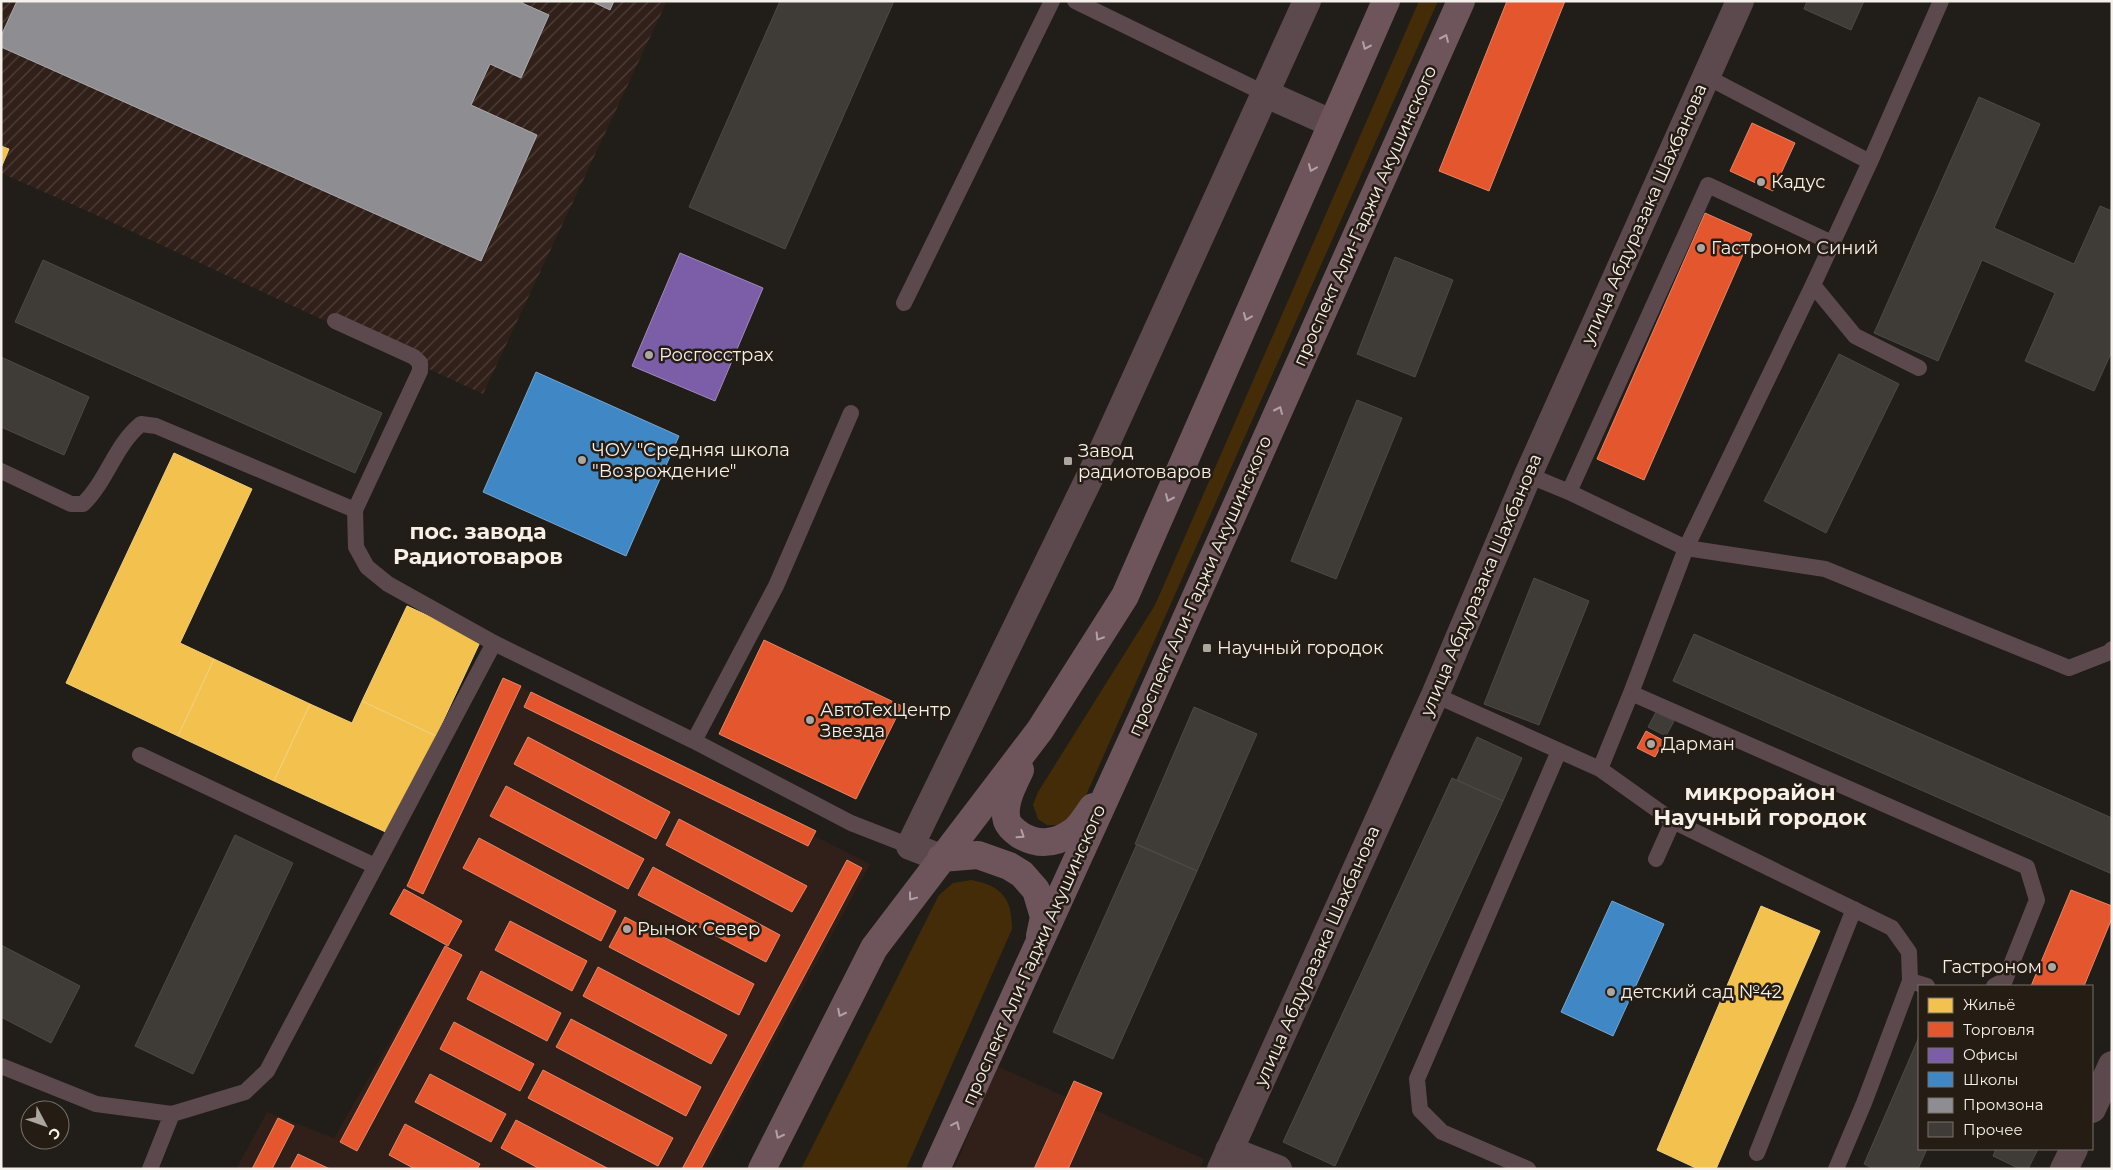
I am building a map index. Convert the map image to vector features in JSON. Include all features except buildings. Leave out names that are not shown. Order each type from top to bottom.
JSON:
[{"type":"highway","points":[[762,1169],[868,959],[941,858],[1040,730],[1125,596],[1386,1]]},
{"type":"highway","name":"проспект Али-Гаджи Акушинского","points":[[936,1169],[1038,948],[1461,1]]},
{"type":"highway","points":[[1040,730],[1008,796],[1007,822],[1015,832],[1029,841],[1043,844],[1061,839],[1076,830],[1112,782]]},
{"type":"highway","points":[[941,858],[978,855],[1009,866],[1022,874],[1036,890],[1044,917],[1038,948]]},
{"type":"street","points":[[941,858],[910,846],[1102,450],[1307,1]]},
{"type":"street","name":"улица Абдуразака Шахбанова","points":[[1225,1159],[1435,695],[1528,475],[1740,1]]},
{"type":"street","points":[[1266,94],[1331,123]]},
{"type":"street","points":[[2093,1107],[2112,1065]]},
{"type":"street","points":[[2064,1169],[2074,1150]]},
{"type":"street","points":[[1225,1159],[1278,1169]]},
{"type":"lane","points":[[904,303],[1052,1]]},
{"type":"lane","points":[[1075,1],[1266,94]]},
{"type":"lane","points":[[1600,769],[1686,548],[1870,162],[1941,1]]},
{"type":"lane","points":[[1705,76],[1870,162]]},
{"type":"lane","points":[[1569,492],[1708,185],[1832,243]]},
{"type":"lane","points":[[1812,285],[1855,336],[1919,368]]},
{"type":"lane","points":[[334,320],[414,357],[420,363],[420,371],[355,510],[356,547],[367,567],[388,584],[494,643],[694,741],[851,823],[910,846]]},
{"type":"lane","points":[[694,741],[776,586],[851,413]]},
{"type":"lane","points":[[1,471],[71,504],[83,504],[92,495],[130,433],[141,424],[156,426],[355,510]]},
{"type":"lane","points":[[1528,475],[1569,492],[1686,548],[1825,569],[2069,668],[2110,652],[2112,649]]},
{"type":"lane","points":[[1,1066],[96,1104],[172,1114],[245,1092],[267,1070],[494,643]]},
{"type":"lane","points":[[1631,693],[2027,867],[2037,900],[2005,980],[1996,985]]},
{"type":"lane","points":[[1435,695],[1600,769],[1672,821],[1892,928],[1909,952],[1910,981],[1864,1103],[1836,1169]]},
{"type":"lane","points":[[1528,1169],[1442,1132],[1420,1110],[1417,1079],[1559,751]]},
{"type":"lane","points":[[140,755],[375,866]]},
{"type":"lane","points":[[1656,859],[1672,821]]},
{"type":"lane","points":[[1757,1153],[1854,909]]},
{"type":"lane","points":[[1910,981],[1924,985]]},
{"type":"lane","points":[[150,1169],[172,1114]]},
{"type":"shaded area","points":[[1,1],[667,1],[483,394],[105,219],[1,173]]},
{"type":"shaded area","points":[[1419,1],[1438,1],[1083,802],[1067,822],[1047,825],[1038,819],[1033,805],[1038,792],[1155,605]]},
{"type":"shaded area","name":"Рынок Север","points":[[503,678],[870,864],[705,1169],[236,1169],[267,1112],[334,1138],[446,945],[392,914]]},
{"type":"shaded area","points":[[971,880],[990,886],[1003,895],[1010,909],[1012,929],[906,1169],[801,1169],[939,895],[953,883]]},
{"type":"shaded area","points":[[997,1066],[1204,1159],[1199,1169],[954,1169]]},
{"type":"place","name":"Кадус","points":[[1761,182]]},
{"type":"place","name":"Гастроном Синий","points":[[1701,248]]},
{"type":"place","name":"Росгосстрах","points":[[649,355]]},
{"type":"place","name":"ЧОУ \"Средняя школа \"Возрождение\"","points":[[582,460]]},
{"type":"place","name":"Завод радиотоваров","points":[[1068,461]]},
{"type":"place","name":"Научный городок","points":[[1207,648]]},
{"type":"place","name":"АвтоТехЦентр Звезда","points":[[810,720]]},
{"type":"place","name":"Дарман","points":[[1651,744]]},
{"type":"place","name":"Рынок Север","points":[[627,929]]},
{"type":"place","name":"Гастроном","points":[[2052,967]]},
{"type":"place","name":"детский сад №42","points":[[1611,992]]},
{"type":"district","name":"пос. завода Радиотоваров","points":[[478,544]]},
{"type":"district","name":"микрорайон Научный городок","points":[[1760,804]]}]
